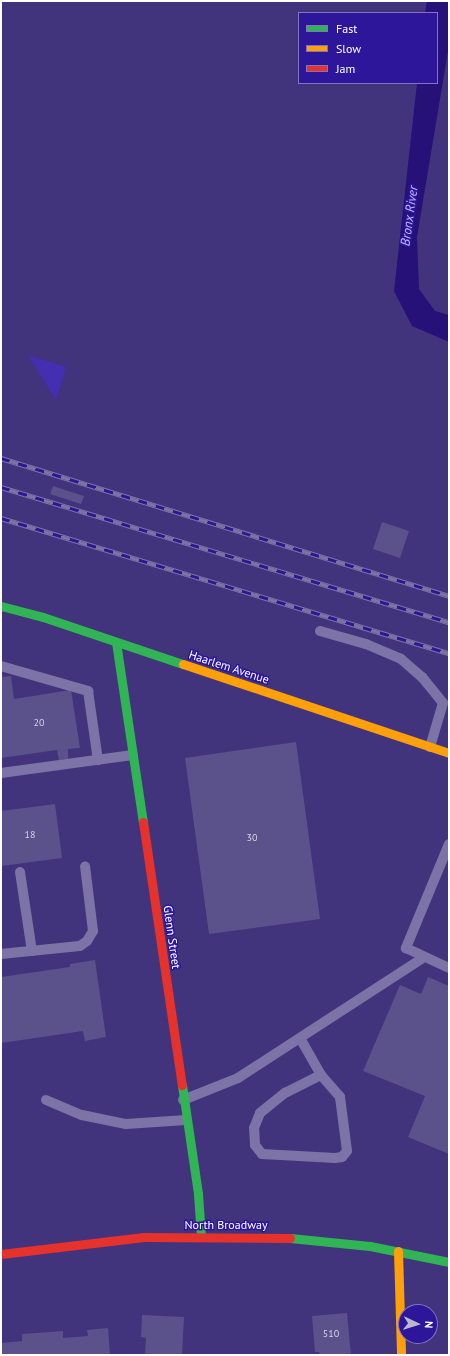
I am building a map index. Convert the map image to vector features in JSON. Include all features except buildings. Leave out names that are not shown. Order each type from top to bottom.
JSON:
[{"type":"street","name":"Haarlem Avenue","points":[[1,606],[116,642],[449,753]]},
{"type":"street","name":"Glenn Street","points":[[116,642],[186,1120],[201,1236]]},
{"type":"street","name":"North Broadway","points":[[1,1254],[144,1237],[201,1236],[288,1238],[398,1251],[449,1262]]},
{"type":"street","points":[[398,1251],[401,1355]]},
{"type":"lane","points":[[320,631],[366,644],[401,659],[422,677],[442,702],[430,746]]},
{"type":"lane","points":[[1,666],[88,691],[98,760]]},
{"type":"lane","points":[[1,773],[133,755]]},
{"type":"lane","points":[[449,844],[406,948],[449,968]]},
{"type":"lane","points":[[1,954],[80,946],[87,941],[93,931],[85,866]]},
{"type":"lane","points":[[20,872],[32,951]]},
{"type":"lane","points":[[183,1100],[238,1078],[424,957]]},
{"type":"lane","points":[[300,1038],[321,1074],[340,1097],[347,1144],[342,1157],[262,1154],[255,1145],[254,1128],[260,1113],[285,1094],[321,1074]]},
{"type":"lane","points":[[46,1100],[82,1115],[126,1124],[186,1120]]},
{"type":"shaded area","points":[[28,355],[66,367],[56,400]]},
{"type":"water","name":"Bronx River","points":[[427,1],[449,1],[449,45],[417,237],[419,289],[435,311],[449,315],[449,342],[412,326],[394,291],[417,84],[438,84],[438,12],[425,12]]},
{"type":"railway","points":[[1,458],[449,596]]},
{"type":"railway","points":[[1,487],[449,622]]},
{"type":"railway","points":[[1,518],[449,653]]},
{"type":"traffic: fast","points":[[1,606],[43,617],[183,664]]},
{"type":"traffic: fast","points":[[116,642],[143,822]]},
{"type":"traffic: fast","points":[[182,1085],[198,1194],[201,1236]]},
{"type":"traffic: fast","points":[[290,1238],[370,1246],[449,1262]]},
{"type":"traffic: slow","points":[[183,664],[449,753]]},
{"type":"traffic: slow","points":[[398,1251],[401,1355]]},
{"type":"traffic: jam","points":[[143,822],[182,1085]]},
{"type":"traffic: jam","points":[[1,1254],[144,1237],[290,1238]]}]
